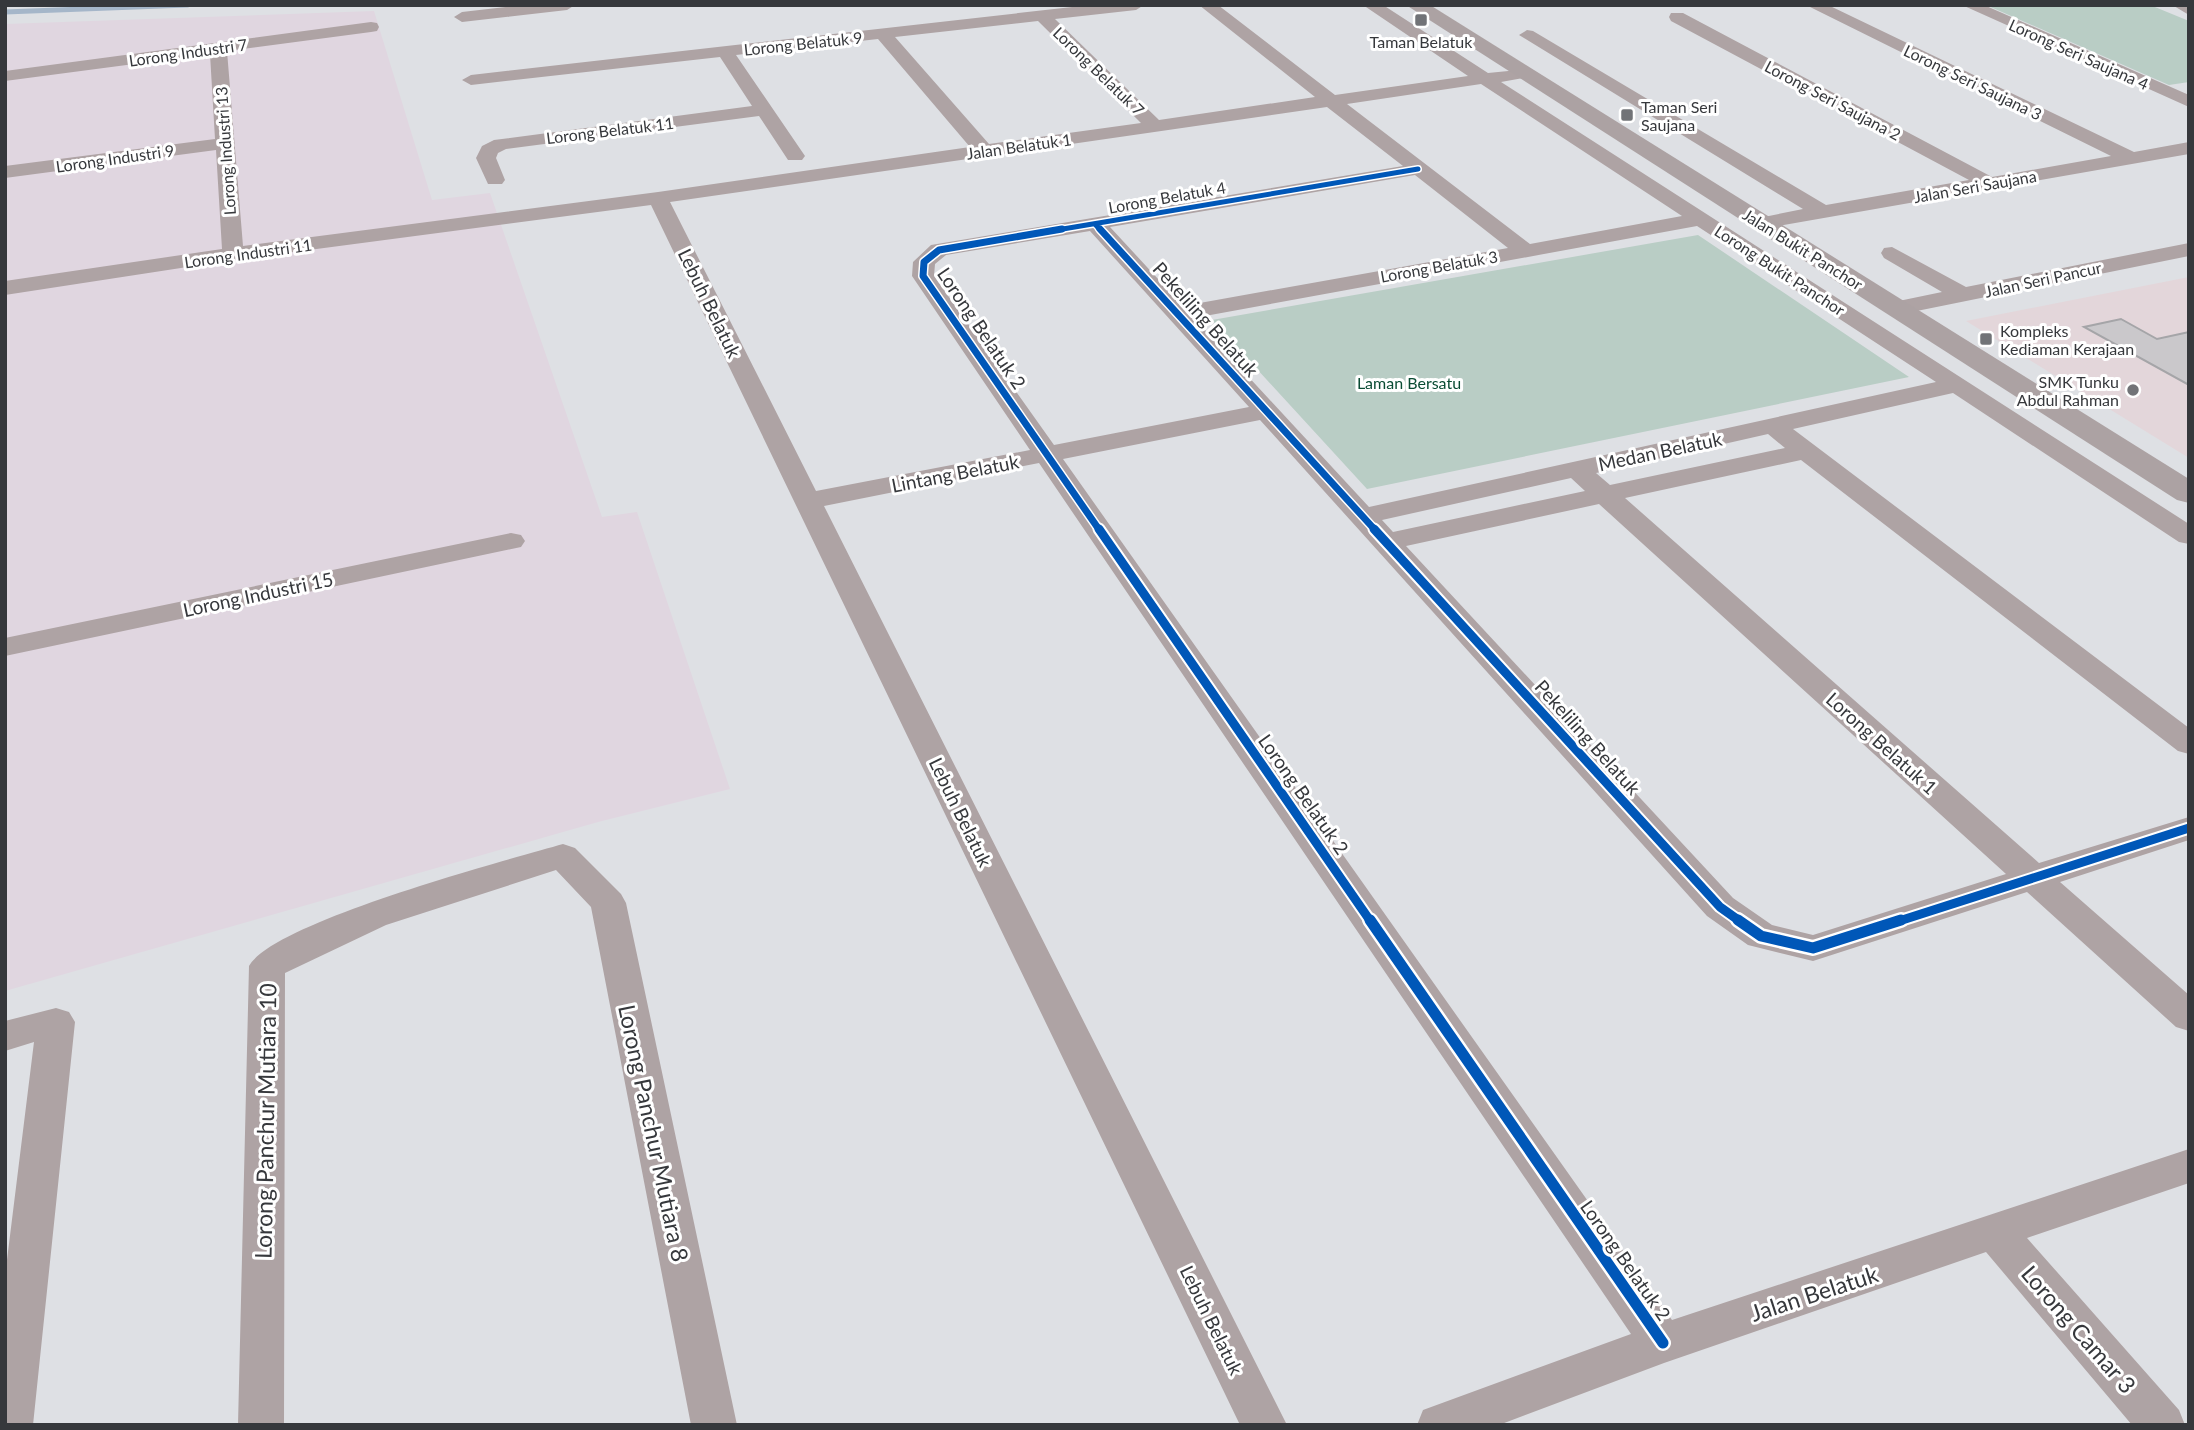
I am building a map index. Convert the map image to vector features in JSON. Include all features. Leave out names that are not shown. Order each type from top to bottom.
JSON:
[{"type":"main road","name":"Jalan Bukit Panchor","points":[[1416,5],[2189,492]]},
{"type":"street","points":[[462,17],[566,5]]},
{"type":"street","name":"Lorong Belatuk 9","points":[[471,80],[1136,5]]},
{"type":"street","points":[[1207,5],[1526,251]]},
{"type":"street","name":"Lorong Bukit Panchor","points":[[1371,5],[2189,536]]},
{"type":"street","name":"Lorong Seri Saujana 3","points":[[1814,5],[2131,158]]},
{"type":"street","name":"Lorong Seri Saujana 4","points":[[1970,5],[2189,102]]},
{"type":"street","points":[[2183,5],[2189,10]]},
{"type":"street","name":"Lorong Belatuk 7","points":[[1042,16],[1155,126]]},
{"type":"street","name":"Lorong Seri Saujana 2","points":[[1677,17],[1989,183]]},
{"type":"street","name":"Lorong Industri 7","points":[[5,76],[371,27]]},
{"type":"street","points":[[883,34],[984,151]]},
{"type":"street","points":[[1527,35],[1824,213]]},
{"type":"street","name":"Lorong Industri 13","points":[[218,48],[233,254]]},
{"type":"street","points":[[725,52],[795,156]]},
{"type":"street","name":"Jalan Belatuk 1","points":[[515,218],[1523,73]]},
{"type":"street","name":"Lorong Belatuk 11","points":[[495,180],[486,158],[489,150],[501,144],[764,110]]},
{"type":"street","name":"Lorong Industri 9","points":[[5,172],[225,143]]},
{"type":"street","name":"Jalan Seri Saujana","points":[[1762,223],[2189,148]]},
{"type":"street","name":"Lorong Belatuk 4","points":[[924,262],[939,250],[1418,169]]},
{"type":"street","name":"Lebuh Belatuk","points":[[658,198],[1264,1425]]},
{"type":"street","name":"Lorong Industri 11","points":[[5,288],[233,254],[515,218]]},
{"type":"street","name":"Lorong Belatuk 3","points":[[1177,314],[1702,219]]},
{"type":"street","name":"Pekeliling Belatuk","points":[[1096,223],[1720,907],[1761,936],[1813,948],[2189,828]]},
{"type":"street","name":"Jalan Seri Pancur","points":[[1897,308],[2189,249]]},
{"type":"street","points":[[1892,253],[1963,295]]},
{"type":"street","name":"Lorong Belatuk 2","points":[[924,262],[923,276],[1663,1343]]},
{"type":"street","name":"Medan Belatuk","points":[[1363,516],[1957,385]]},
{"type":"street","name":"Lintang Belatuk","points":[[808,501],[1267,411]]},
{"type":"street","points":[[1773,426],[2189,744]]},
{"type":"street","name":"Medan Belatuk","points":[[1387,542],[1806,451]]},
{"type":"street","name":"Lorong Belatuk 1","points":[[1576,469],[2189,1017]]},
{"type":"street","name":"Lorong Industri 15","points":[[5,647],[511,541]]},
{"type":"street","name":"Lorong Panchur Mutiara 10","points":[[261,1425],[267,966],[301,946],[441,892],[564,856]]},
{"type":"street","name":"Lorong Panchur Mutiara 8","points":[[564,856],[607,903],[714,1425]]},
{"type":"street","points":[[5,1035],[56,1022],[10,1425]]},
{"type":"street","name":"Jalan Belatuk","points":[[1440,1425],[1663,1343],[2189,1166]]},
{"type":"street","name":"Lorong Camar 3","points":[[1996,1232],[2162,1425]]},
{"type":"shaded area","points":[[374,11],[432,200],[490,193],[602,517],[637,512],[730,789],[598,822],[5,991],[5,24]]},
{"type":"shaded area","name":"SMK Tunku Abdul Rahman","points":[[2189,277],[2189,458],[1966,321]]},
{"type":"green space","points":[[1986,5],[2150,5],[2189,21],[2189,82],[2169,85]]},
{"type":"green space","name":"Laman Bersatu","points":[[1698,235],[1909,377],[1367,489],[1212,320]]},
{"type":"building","points":[[2121,319],[2157,339],[2189,332],[2189,385],[2084,327]]},
{"type":"waterway","points":[[5,12],[187,5]]},
{"type":"cycle path","points":[[1418,169],[939,250],[924,262],[923,276],[1663,1343]]},
{"type":"cycle path","points":[[1095,224],[1720,907],[1761,936],[1813,948],[2189,828]]},
{"type":"place","name":"Taman Belatuk","points":[[1421,20]]},
{"type":"place","name":"Taman Seri Saujana","points":[[1627,115]]},
{"type":"place","name":"Kompleks Kediaman Kerajaan","points":[[1986,339]]},
{"type":"place","name":"SMK Tunku Abdul Rahman","points":[[2133,390]]}]
